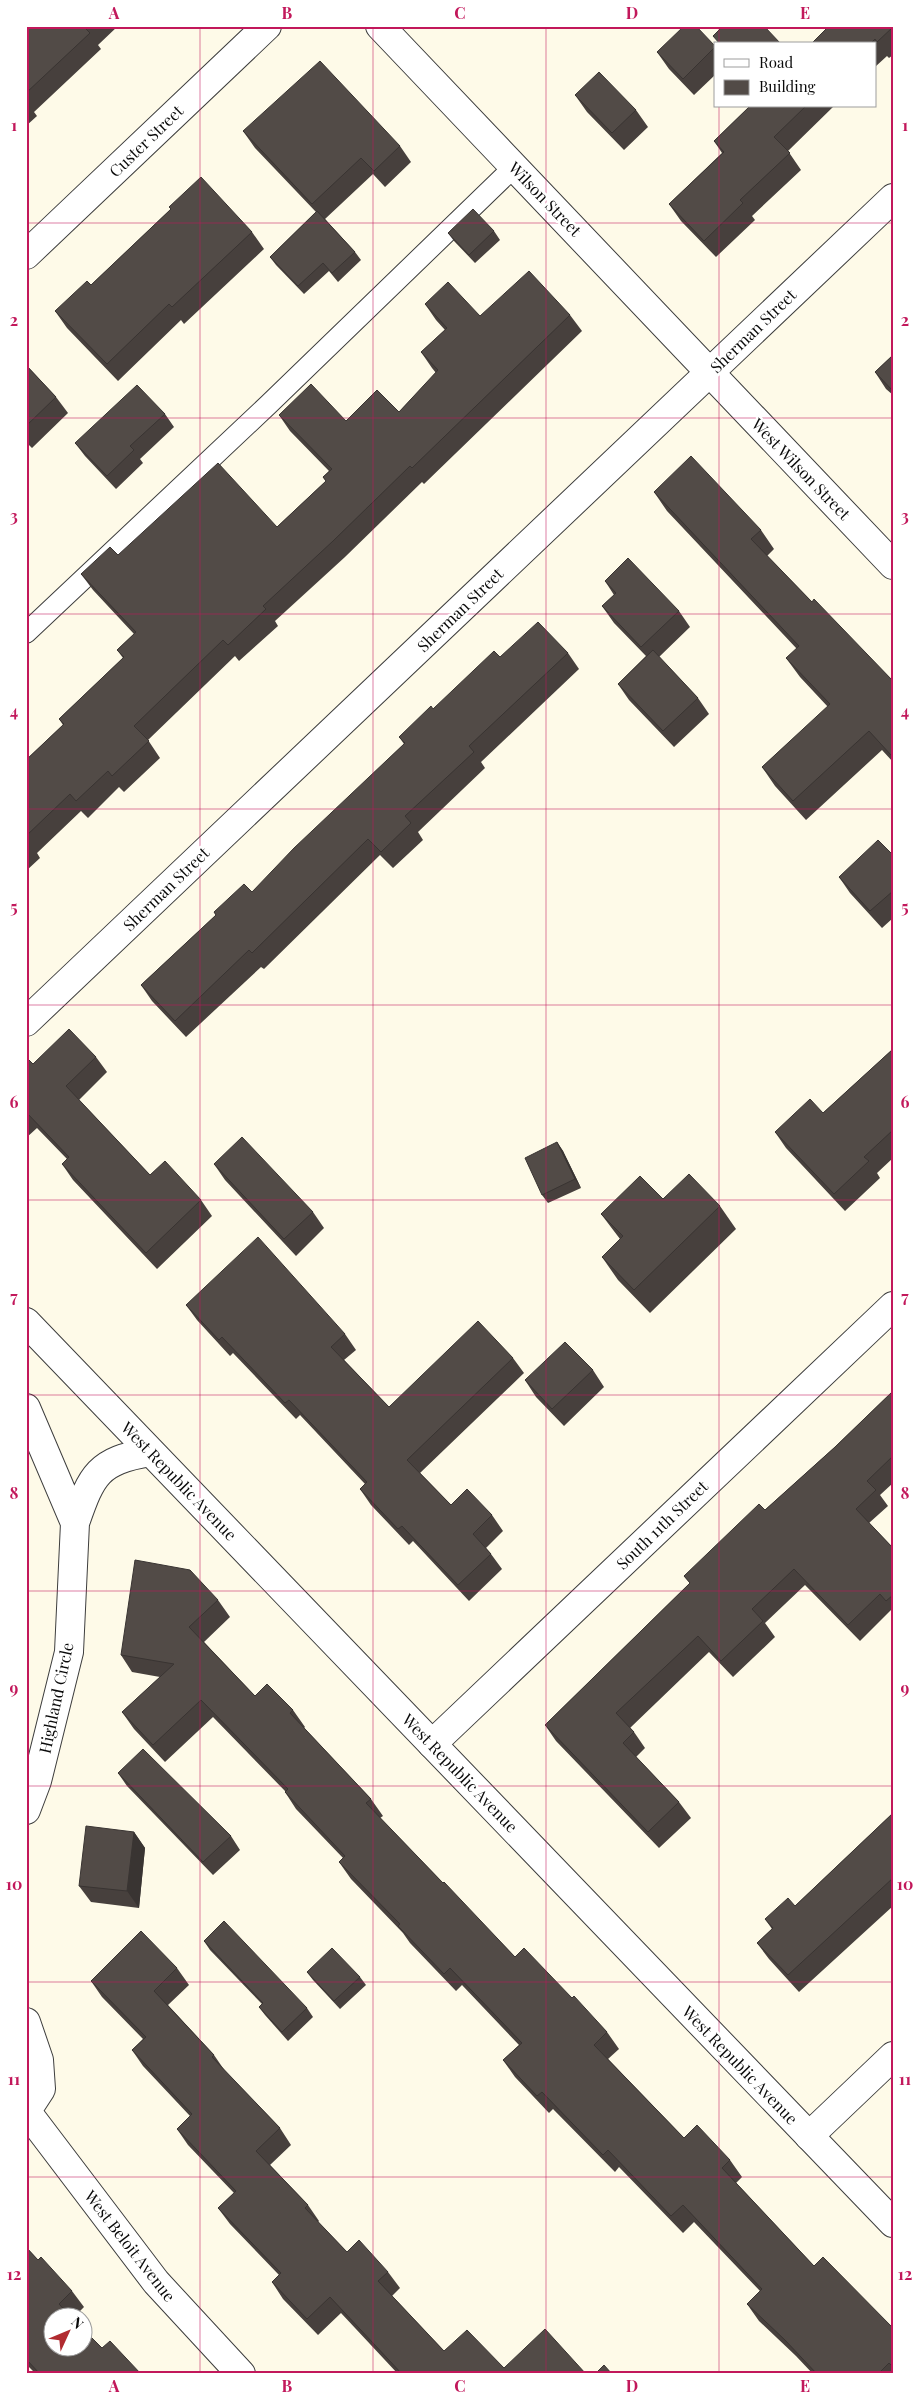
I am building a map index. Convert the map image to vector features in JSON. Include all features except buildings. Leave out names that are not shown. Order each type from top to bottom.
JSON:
[{"type":"street","name":"Custer Street","points":[[26,255],[267,26]]},
{"type":"street","name":"Wilson Street","points":[[380,26],[710,372]]},
{"type":"street","name":"Sherman Street","points":[[26,1022],[893,198]]},
{"type":"street","name":"West Wilson Street","points":[[710,372],[893,565]]},
{"type":"street","name":"South 11th Street","points":[[432,1744],[893,1306]]},
{"type":"street","name":"West Republic Avenue","points":[[26,1322],[893,2223]]},
{"type":"street","name":"Highland Circle","points":[[26,1408],[76,1523]]},
{"type":"street","name":"Highland Circle","points":[[26,1810],[37,1781],[69,1652],[76,1523],[87,1488],[103,1468],[123,1457],[150,1452]]},
{"type":"street","points":[[26,2022],[39,2060],[41,2089],[26,2112]]},
{"type":"street","points":[[808,2136],[893,2056]]},
{"type":"street","name":"West Beloit Avenue","points":[[26,2112],[156,2282],[240,2374]]},
{"type":"lane","points":[[26,632],[269,404],[514,167]]}]
